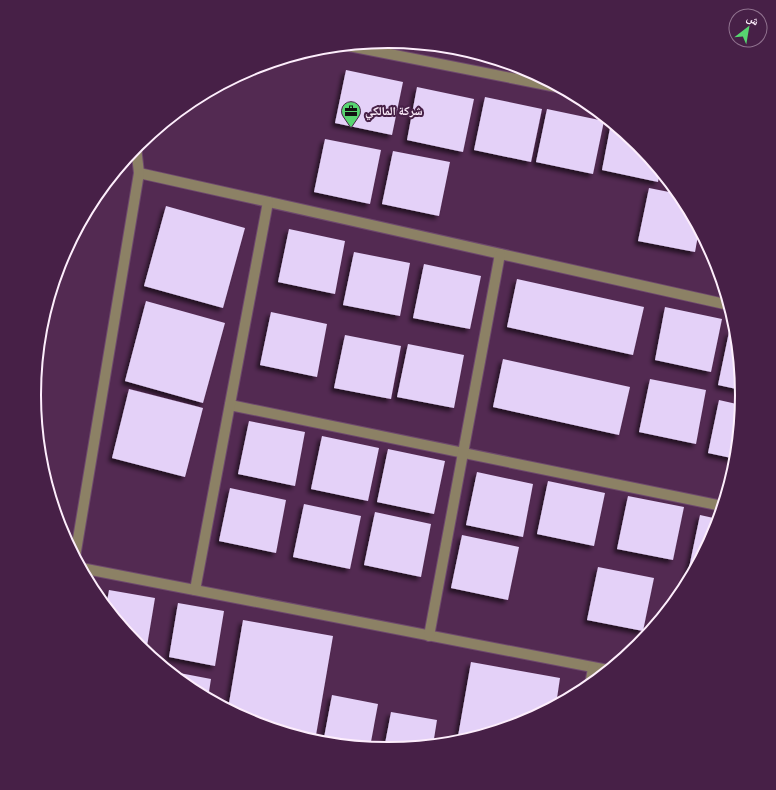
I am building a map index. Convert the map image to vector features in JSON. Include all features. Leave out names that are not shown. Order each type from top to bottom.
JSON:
[{"type":"street","points":[[365,49],[541,84]]},
{"type":"street","points":[[77,547],[138,173],[137,156]]},
{"type":"street","points":[[138,173],[723,304]]},
{"type":"street","points":[[195,590],[268,202]]},
{"type":"street","points":[[429,636],[500,254]]},
{"type":"street","points":[[230,405],[718,505]]},
{"type":"street","points":[[88,569],[600,669]]},
{"type":"street","points":[[592,675],[594,668]]},
{"type":"building","points":[[346,70],[403,82],[392,135],[335,123]]},
{"type":"building","points":[[417,87],[474,99],[463,152],[407,140]]},
{"type":"building","points":[[485,97],[542,109],[531,162],[474,150]]},
{"type":"building","points":[[547,109],[599,120],[603,123],[593,174],[536,162]]},
{"type":"building","points":[[610,129],[649,166],[659,178],[658,182],[602,170]]},
{"type":"building","points":[[325,139],[381,150],[370,204],[314,192]]},
{"type":"building","points":[[393,151],[450,162],[439,216],[382,204]]},
{"type":"building","points":[[649,188],[669,192],[677,202],[697,239],[695,252],[638,241]]},
{"type":"building","points":[[166,206],[245,228],[223,308],[144,286]]},
{"type":"building","points":[[289,229],[345,241],[335,294],[278,282]]},
{"type":"building","points":[[354,252],[410,263],[400,316],[343,305]]},
{"type":"building","points":[[424,264],[481,276],[470,329],[413,318]]},
{"type":"building","points":[[517,279],[644,307],[633,355],[507,327]]},
{"type":"building","points":[[146,301],[225,323],[203,403],[125,381]]},
{"type":"building","points":[[665,307],[722,319],[711,372],[655,360]]},
{"type":"building","points":[[271,312],[327,324],[317,377],[260,365]]},
{"type":"building","points":[[729,332],[732,350],[735,389],[718,385]]},
{"type":"building","points":[[345,335],[401,346],[391,399],[334,388]]},
{"type":"building","points":[[408,344],[464,355],[454,408],[397,397]]},
{"type":"building","points":[[503,359],[630,387],[619,435],[493,407]]},
{"type":"building","points":[[650,379],[706,390],[696,444],[639,432]]},
{"type":"building","points":[[129,389],[203,408],[185,477],[112,458]]},
{"type":"building","points":[[719,400],[735,404],[729,457],[708,453]]},
{"type":"building","points":[[249,421],[305,432],[295,486],[238,474]]},
{"type":"building","points":[[322,436],[379,448],[368,501],[311,489]]},
{"type":"building","points":[[388,449],[445,461],[434,514],[377,502]]},
{"type":"building","points":[[477,472],[533,484],[523,537],[466,525]]},
{"type":"building","points":[[548,481],[605,493],[594,546],[537,534]]},
{"type":"building","points":[[230,488],[286,500],[276,553],[219,541]]},
{"type":"building","points":[[628,496],[684,507],[673,560],[617,549]]},
{"type":"building","points":[[304,504],[361,516],[350,569],[293,557]]},
{"type":"building","points":[[375,512],[431,524],[421,577],[364,565]]},
{"type":"building","points":[[700,515],[713,518],[709,528],[689,570]]},
{"type":"building","points":[[462,535],[519,547],[508,600],[451,588]]},
{"type":"building","points":[[598,567],[654,578],[642,631],[587,620]]},
{"type":"building","points":[[109,590],[155,598],[147,644],[127,624],[107,599]]},
{"type":"building","points":[[178,603],[224,611],[215,666],[169,657]]},
{"type":"building","points":[[243,620],[333,636],[316,734],[276,724],[255,716],[229,703]]},
{"type":"building","points":[[471,662],[560,678],[557,698],[521,716],[500,724],[458,734]]},
{"type":"building","points":[[181,673],[211,679],[209,693]]},
{"type":"building","points":[[332,695],[378,704],[371,741],[324,736]]},
{"type":"building","points":[[391,712],[437,720],[434,739],[385,742]]},
{"type":"place","name":"شركة المالكي","points":[[351,128]]}]
